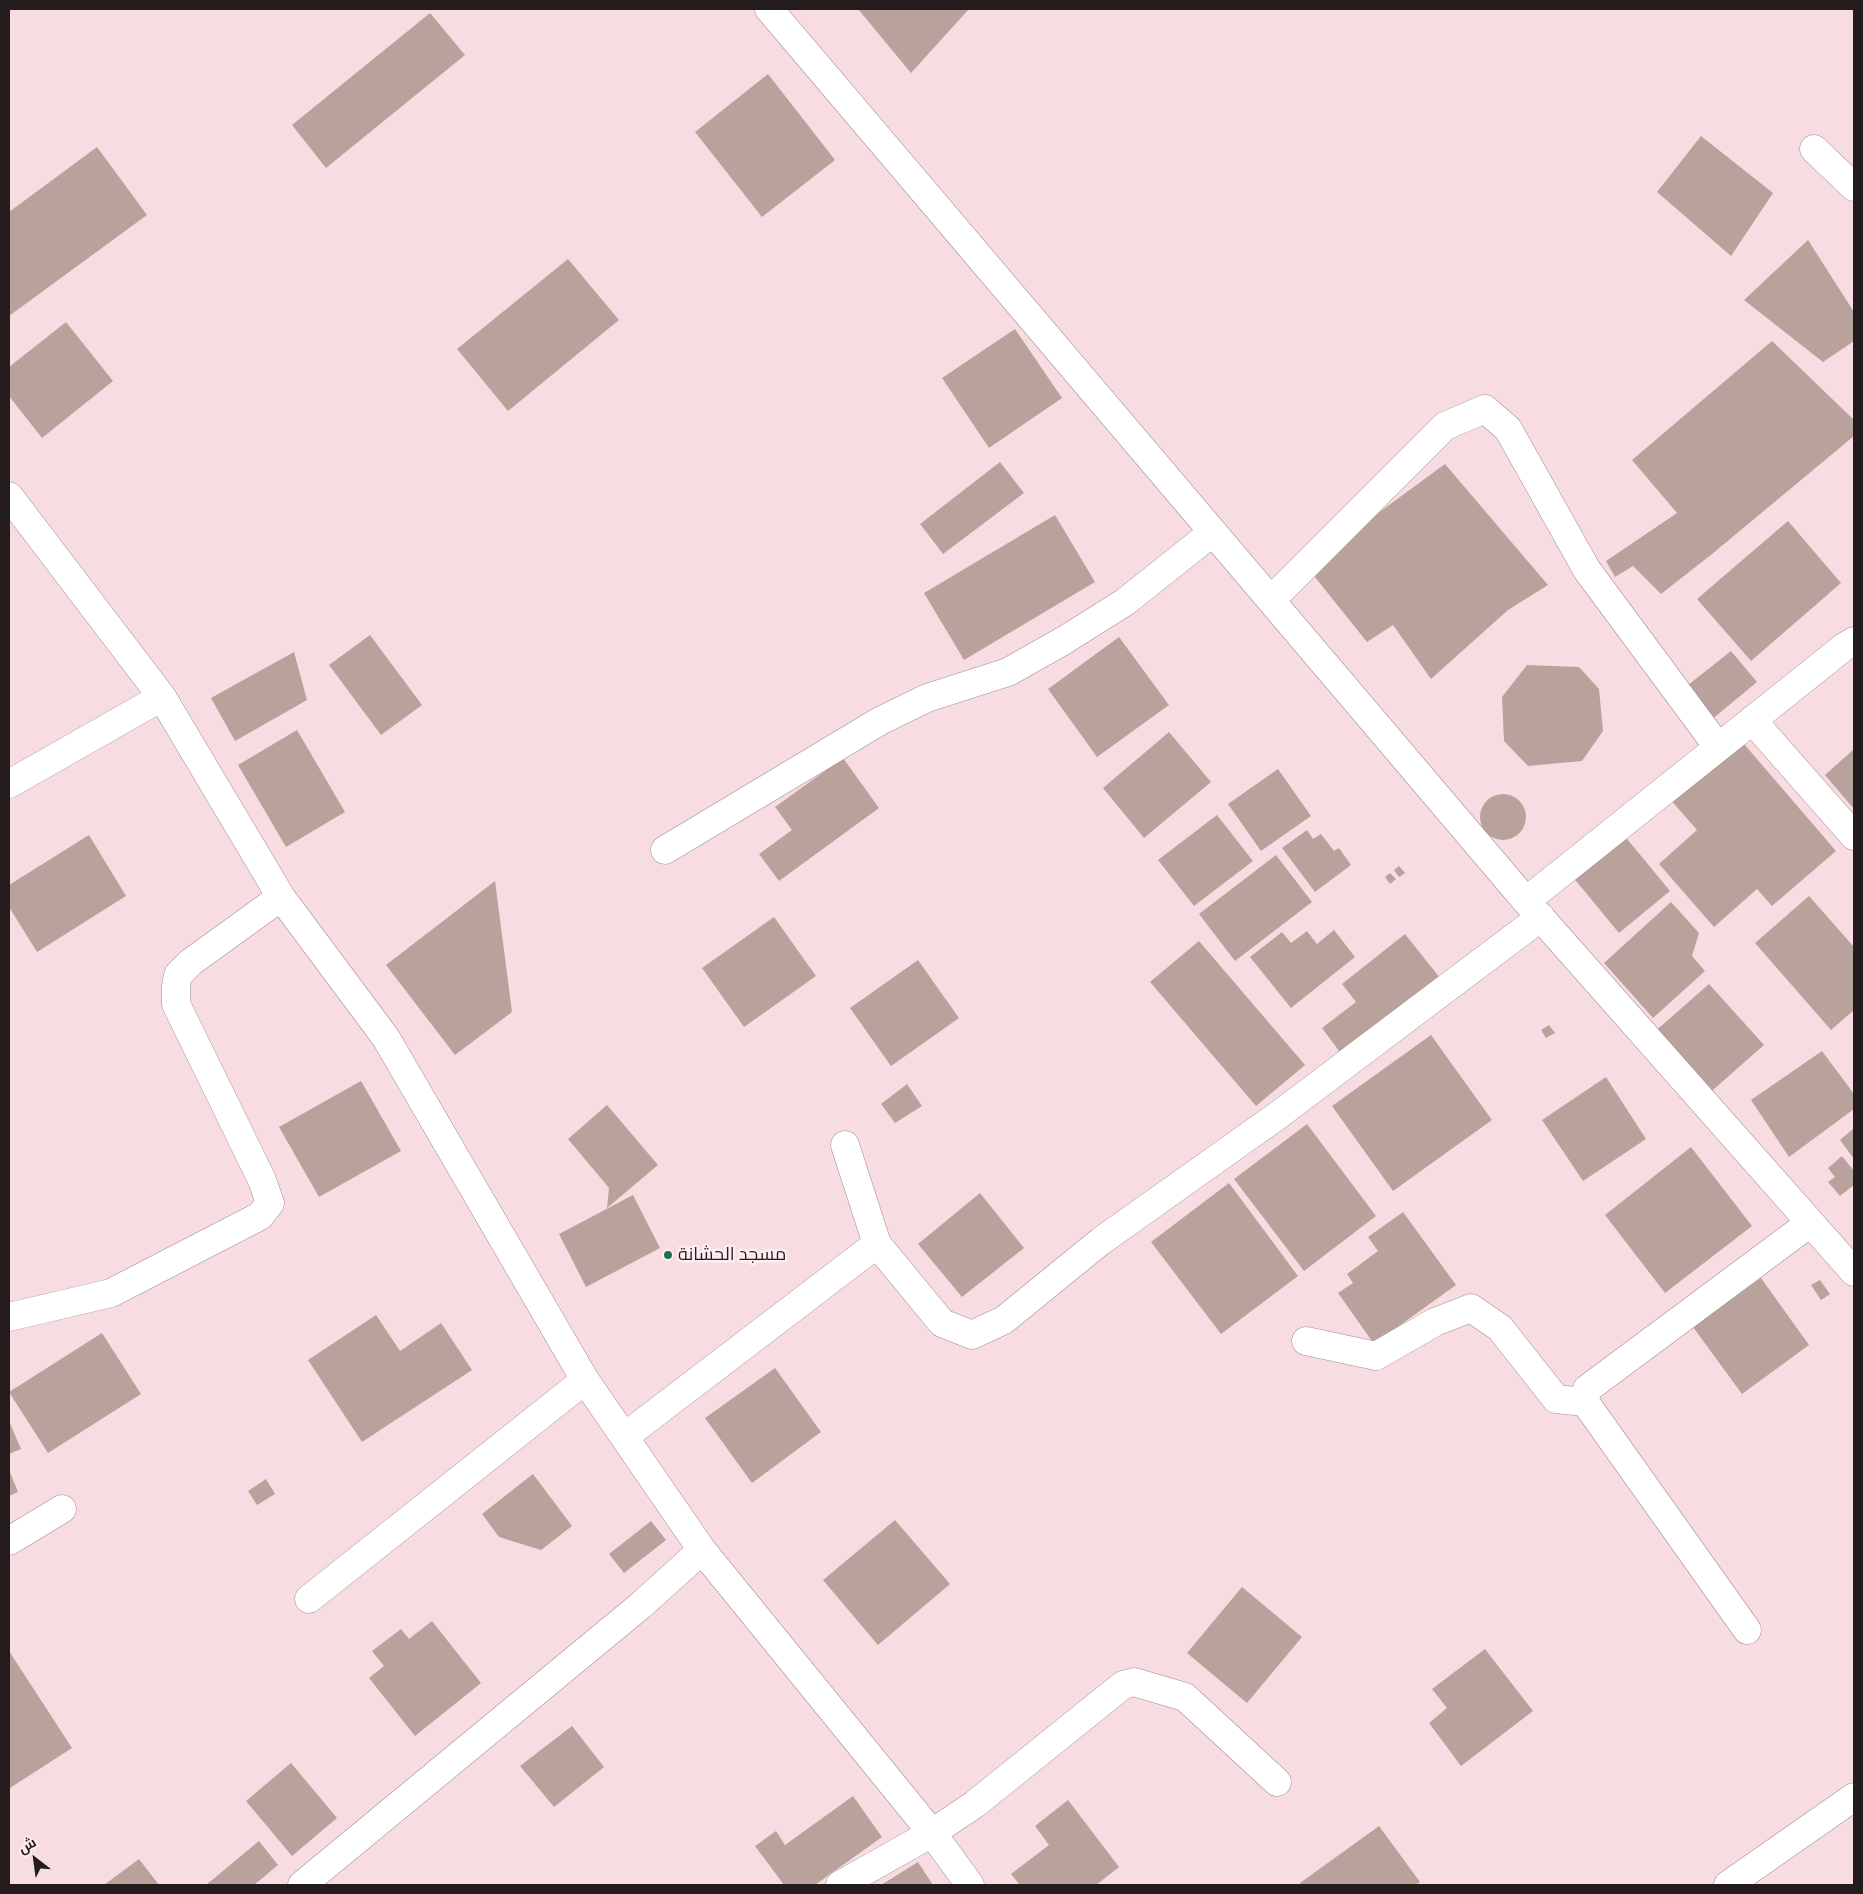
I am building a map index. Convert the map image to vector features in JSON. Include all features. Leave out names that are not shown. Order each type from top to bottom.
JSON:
[{"type":"street","points":[[769,9],[1533,909],[1854,1272]]},
{"type":"street","points":[[1814,149],[1854,187]]},
{"type":"street","points":[[1271,600],[1445,426],[1485,409],[1508,428],[1587,570],[1718,748]]},
{"type":"street","points":[[9,496],[162,696],[281,896],[386,1038],[586,1380],[702,1550],[932,1833],[970,1885]]},
{"type":"street","points":[[665,850],[880,722],[928,698],[1008,672],[1063,641],[1125,602],[1213,532]]},
{"type":"street","points":[[845,1145],[877,1244],[942,1323],[972,1335],[1004,1320],[1101,1241],[1277,1116],[1533,909],[1718,748],[1854,640]]},
{"type":"street","points":[[9,784],[162,696]]},
{"type":"street","points":[[1752,720],[1854,836]]},
{"type":"street","points":[[9,1317],[111,1293],[260,1216],[270,1203],[262,1180],[176,1004],[176,986],[178,975],[191,962],[281,896]]},
{"type":"street","points":[[1747,1630],[1585,1402],[1587,1389],[1810,1223]]},
{"type":"street","points":[[624,1437],[877,1244]]},
{"type":"street","points":[[1306,1341],[1376,1356],[1435,1322],[1471,1308],[1500,1328],[1556,1399],[1585,1402]]},
{"type":"street","points":[[310,1599],[586,1380]]},
{"type":"street","points":[[9,1541],[62,1509]]},
{"type":"street","points":[[302,1885],[640,1606],[702,1550]]},
{"type":"street","points":[[840,1885],[932,1833],[974,1804],[1123,1685],[1134,1682],[1185,1697],[1277,1782]]},
{"type":"street","points":[[1728,1885],[1854,1797]]},
{"type":"building","points":[[858,9],[969,9],[911,73]]},
{"type":"building","points":[[430,13],[465,55],[326,168],[292,125]]},
{"type":"building","points":[[768,74],[835,160],[762,217],[695,132]]},
{"type":"building","points":[[1701,136],[1773,193],[1731,256],[1657,192]]},
{"type":"building","points":[[97,147],[147,215],[9,316],[9,212]]},
{"type":"building","points":[[1808,240],[1854,312],[1854,341],[1823,362],[1744,300]]},
{"type":"building","points":[[568,259],[619,320],[508,411],[457,349]]},
{"type":"building","points":[[66,322],[113,381],[42,438],[9,396],[9,367]]},
{"type":"building","points":[[1015,329],[1062,398],[989,448],[942,378]]},
{"type":"building","points":[[1772,341],[1854,420],[1854,436],[1661,594],[1633,566],[1615,577],[1606,561],[1677,513],[1632,460]]},
{"type":"building","points":[[1000,462],[1024,493],[943,554],[920,524]]},
{"type":"building","points":[[1445,464],[1548,585],[1508,610],[1431,679],[1393,625],[1367,642],[1306,566]]},
{"type":"building","points":[[1055,515],[1095,582],[964,660],[924,593]]},
{"type":"building","points":[[1788,521],[1841,583],[1751,661],[1697,599]]},
{"type":"building","points":[[370,635],[422,705],[381,735],[329,665]]},
{"type":"building","points":[[1119,637],[1169,705],[1097,757],[1048,689]]},
{"type":"building","points":[[1731,651],[1757,682],[1705,725],[1678,693]]},
{"type":"building","points":[[294,652],[307,700],[235,741],[211,698]]},
{"type":"building","points":[[1527,665],[1579,667],[1599,689],[1603,731],[1582,761],[1528,766],[1504,741],[1502,697]]},
{"type":"building","points":[[297,730],[345,812],[286,847],[238,765]]},
{"type":"building","points":[[1169,732],[1211,782],[1144,838],[1103,788]]},
{"type":"building","points":[[1738,737],[1836,851],[1772,906],[1757,889],[1714,927],[1659,864],[1697,830],[1668,797]]},
{"type":"building","points":[[1854,749],[1854,809],[1825,775]]},
{"type":"building","points":[[843,758],[879,808],[779,881],[759,854],[792,830],[775,807]]},
{"type":"building","points":[[1278,769],[1311,816],[1261,851],[1228,804]]},
{"type":"building","points":[[1508,794],[1512,795],[1522,804],[1525,808],[1525,826],[1516,836],[1508,840],[1498,840],[1490,836],[1481,826],[1480,812],[1484,804],[1494,795]]},
{"type":"building","points":[[1217,815],[1253,861],[1194,906],[1158,860]]},
{"type":"building","points":[[1307,830],[1313,839],[1321,834],[1334,851],[1339,848],[1351,865],[1315,892],[1282,848]]},
{"type":"building","points":[[1623,834],[1670,891],[1619,933],[1572,876]]},
{"type":"building","points":[[89,835],[126,896],[37,952],[9,907],[9,885]]},
{"type":"building","points":[[1276,855],[1312,902],[1235,961],[1199,914]]},
{"type":"building","points":[[1399,866],[1405,873],[1399,877],[1394,870]]},
{"type":"building","points":[[1390,873],[1396,879],[1390,884],[1385,877]]},
{"type":"building","points":[[495,881],[512,1012],[455,1055],[386,965]]},
{"type":"building","points":[[1809,896],[1854,947],[1854,1010],[1831,1030],[1755,943]]},
{"type":"building","points":[[1671,902],[1699,933],[1692,956],[1705,971],[1653,1018],[1604,963]]},
{"type":"building","points":[[774,917],[816,976],[744,1027],[702,968]]},
{"type":"building","points":[[1334,930],[1355,957],[1291,1008],[1250,957],[1282,932],[1291,943],[1307,931],[1317,944]]},
{"type":"building","points":[[1405,934],[1440,978],[1342,1055],[1322,1028],[1356,1002],[1342,984]]},
{"type":"building","points":[[1199,941],[1305,1065],[1256,1106],[1150,982]]},
{"type":"building","points":[[918,960],[959,1018],[891,1066],[850,1008]]},
{"type":"building","points":[[1709,984],[1764,1045],[1706,1096],[1652,1034]]},
{"type":"building","points":[[1549,1025],[1555,1033],[1546,1038],[1541,1030]]},
{"type":"building","points":[[1431,1035],[1492,1120],[1393,1191],[1332,1106]]},
{"type":"building","points":[[1822,1051],[1854,1094],[1854,1109],[1789,1157],[1751,1100]]},
{"type":"building","points":[[1606,1077],[1646,1139],[1583,1181],[1542,1120]]},
{"type":"building","points":[[361,1081],[401,1151],[319,1197],[279,1127]]},
{"type":"building","points":[[907,1084],[922,1106],[895,1123],[881,1104]]},
{"type":"building","points":[[607,1105],[658,1165],[607,1208],[609,1188],[568,1139]]},
{"type":"building","points":[[1307,1124],[1376,1216],[1304,1271],[1234,1179]]},
{"type":"building","points":[[1854,1128],[1854,1159],[1840,1140]]},
{"type":"building","points":[[1691,1147],[1752,1226],[1665,1293],[1605,1215]]},
{"type":"building","points":[[1842,1156],[1854,1171],[1854,1185],[1840,1196],[1828,1182],[1835,1177],[1828,1168]]},
{"type":"building","points":[[1229,1183],[1298,1276],[1221,1334],[1151,1242]]},
{"type":"building","points":[[980,1193],[1024,1248],[962,1297],[918,1244]]},
{"type":"building","points":[[633,1195],[660,1248],[586,1287],[559,1234]]},
{"type":"building","points":[[1403,1212],[1456,1285],[1374,1344],[1338,1293],[1353,1283],[1347,1274],[1378,1251],[1368,1237]]},
{"type":"building","points":[[1761,1278],[1809,1345],[1742,1394],[1693,1327]]},
{"type":"building","points":[[1820,1280],[1830,1294],[1821,1300],[1811,1285]]},
{"type":"building","points":[[376,1315],[400,1351],[441,1323],[472,1370],[362,1442],[308,1360]]},
{"type":"building","points":[[102,1333],[141,1394],[48,1453],[9,1392]]},
{"type":"building","points":[[775,1368],[821,1432],[752,1483],[705,1418]]},
{"type":"building","points":[[9,1421],[21,1449],[9,1454]]},
{"type":"building","points":[[9,1470],[18,1492],[9,1496]]},
{"type":"building","points":[[533,1474],[572,1526],[541,1550],[499,1537],[482,1514]]},
{"type":"building","points":[[266,1479],[275,1494],[257,1505],[248,1491]]},
{"type":"building","points":[[895,1520],[950,1584],[878,1645],[823,1580]]},
{"type":"building","points":[[651,1521],[666,1540],[624,1573],[609,1554]]},
{"type":"building","points":[[1242,1587],[1302,1637],[1247,1703],[1187,1653]]},
{"type":"building","points":[[432,1621],[481,1683],[415,1736],[369,1678],[384,1666],[372,1651],[401,1629],[409,1639]]},
{"type":"building","points":[[1485,1649],[1533,1711],[1461,1766],[1429,1723],[1447,1708],[1432,1689]]},
{"type":"building","points":[[9,1651],[72,1748],[10,1788],[9,1787]]},
{"type":"building","points":[[572,1726],[604,1767],[554,1807],[520,1766]]},
{"type":"building","points":[[291,1763],[337,1818],[292,1856],[246,1801]]},
{"type":"building","points":[[853,1796],[882,1837],[815,1885],[784,1885],[755,1846],[776,1831],[785,1845]]},
{"type":"building","points":[[1068,1800],[1119,1867],[1096,1885],[1020,1885],[1011,1874],[1049,1845],[1035,1826]]},
{"type":"building","points":[[1379,1826],[1420,1882],[1416,1885],[1301,1885],[1300,1883]]},
{"type":"building","points":[[259,1841],[278,1865],[254,1885],[206,1885]]},
{"type":"building","points":[[139,1859],[159,1885],[104,1885]]},
{"type":"building","points":[[918,1862],[933,1885],[881,1885]]},
{"type":"place","name":"مسجد الحشانة","points":[[668,1255]]}]
